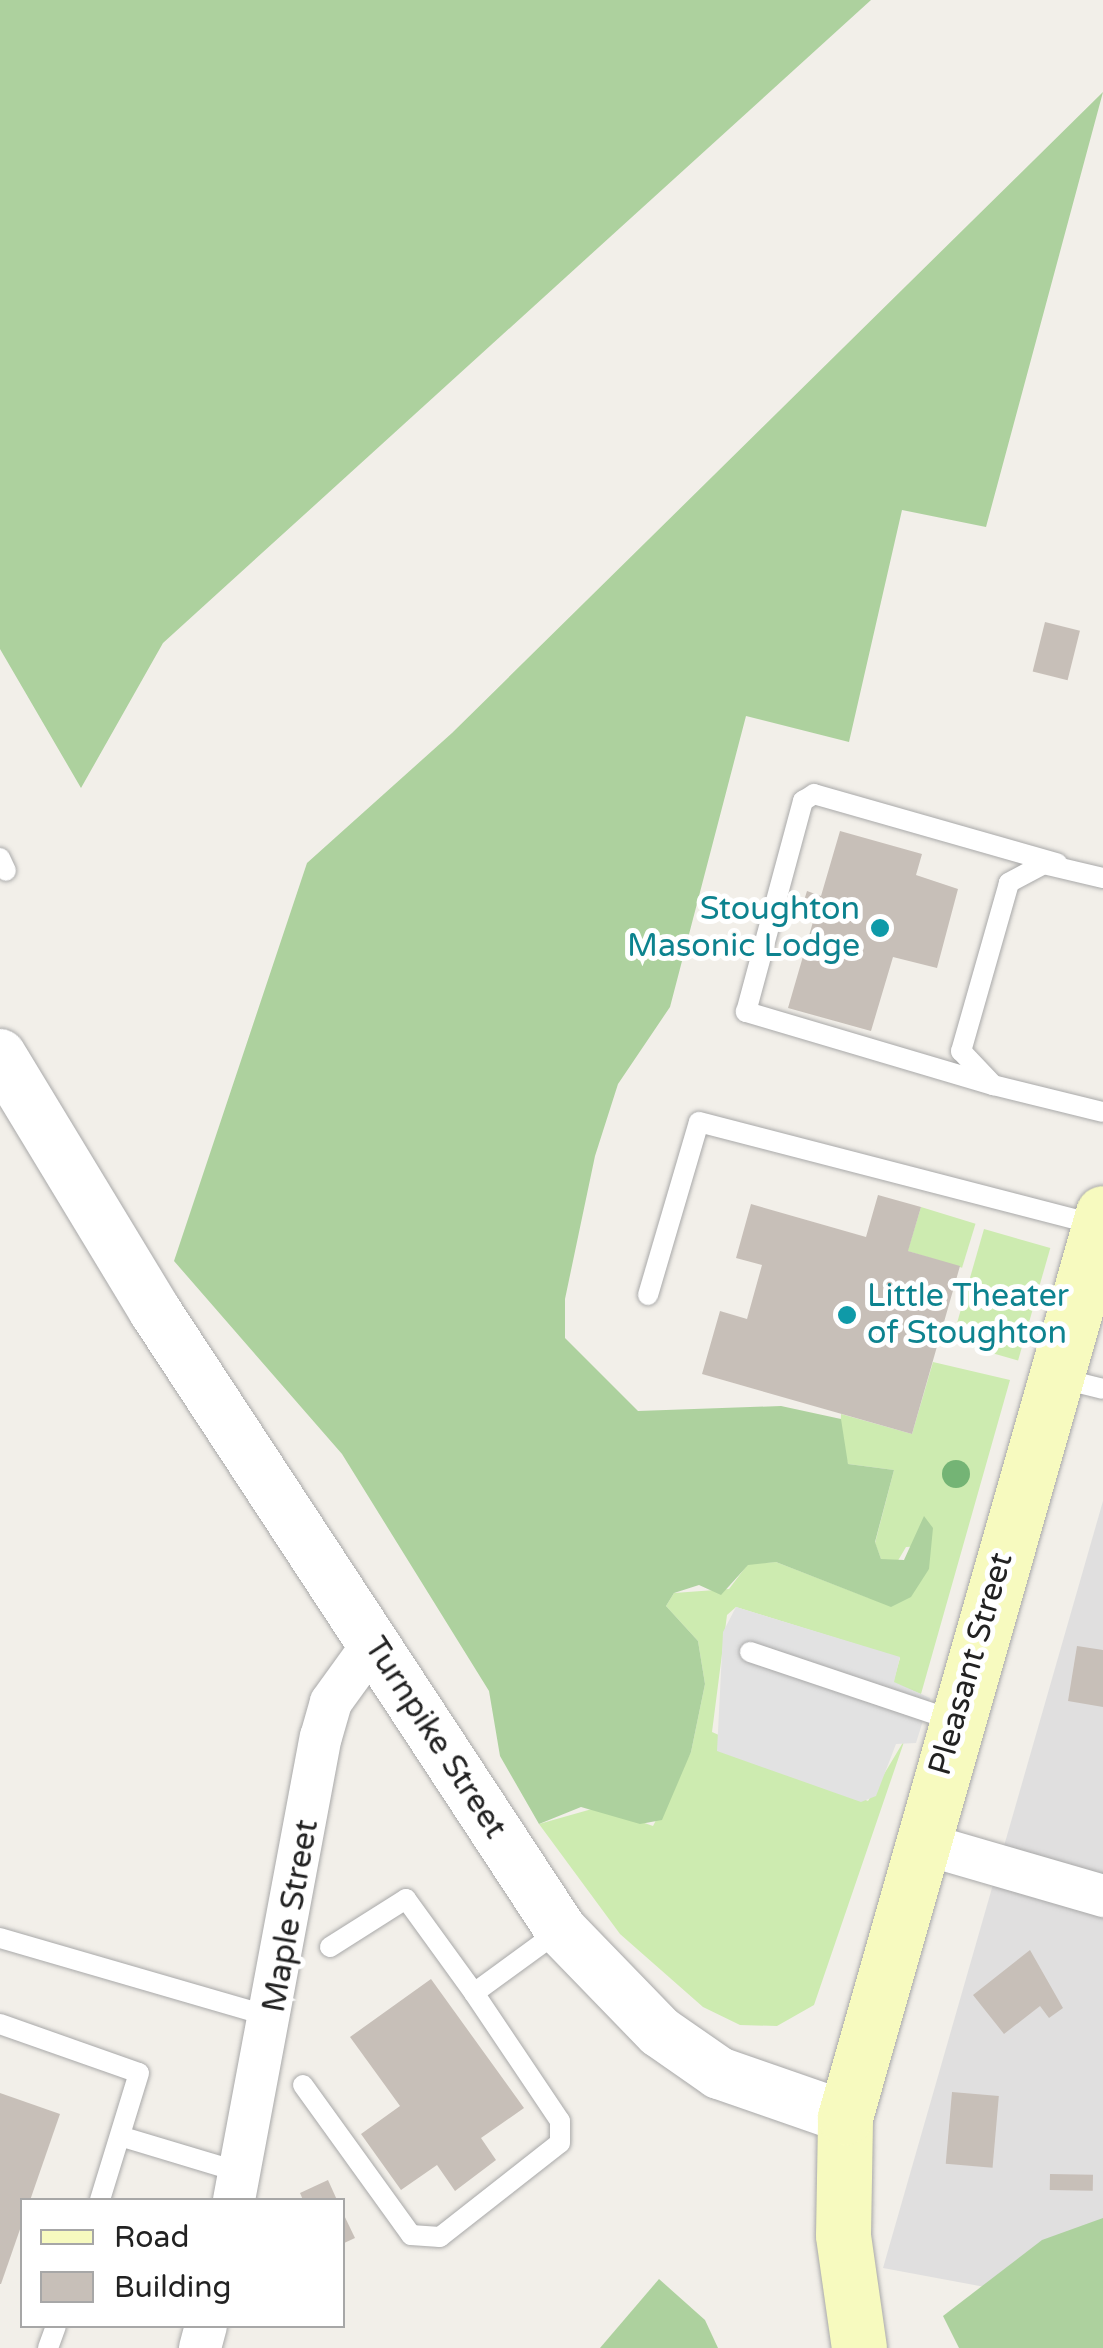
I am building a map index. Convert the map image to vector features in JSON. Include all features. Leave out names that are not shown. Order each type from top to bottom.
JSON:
[{"type":"main road","name":"Pleasant Street","points":[[844,2117],[956,1721],[1078,1382],[1101,1220]]},
{"type":"main road","points":[[844,2117],[843,2235],[859,2348]]},
{"type":"street","name":"Turnpike Street","points":[[0,1055],[372,1644],[561,1930],[660,2032],[719,2073],[844,2117]]},
{"type":"street","name":"Maple Street","points":[[237,2186],[274,2017],[321,1737],[331,1702],[372,1644]]},
{"type":"street","points":[[920,1843],[1103,1896]]},
{"type":"lane","points":[[1103,878],[814,794],[803,801],[746,1012],[993,1085],[1103,1112]]},
{"type":"lane","points":[[993,1085],[967,1064],[961,1036],[997,911],[1018,874],[1057,863]]},
{"type":"lane","points":[[648,1296],[699,1122],[1101,1220]]},
{"type":"lane","points":[[750,1652],[956,1721]]},
{"type":"lane","points":[[303,2084],[411,2234],[440,2237],[560,2143],[560,2121],[406,1899],[330,1948]]},
{"type":"lane","points":[[474,1993],[561,1930]]},
{"type":"lane","points":[[0,1938],[274,2017]]},
{"type":"lane","points":[[0,2024],[134,2068],[138,2094],[101,2198]]},
{"type":"lane","points":[[123,2137],[237,2186]]},
{"type":"shaded area","points":[[1103,1501],[1103,2309],[883,2268]]},
{"type":"shaded area","points":[[736,1607],[900,1657],[894,1682],[930,1698],[916,1743],[896,1744],[876,1796],[861,1802],[717,1751],[723,1632]]},
{"type":"green space","points":[[0,0],[871,0],[163,643],[81,788],[0,649]]},
{"type":"green space","points":[[1103,92],[986,527],[902,510],[849,742],[746,716],[670,1007],[618,1084],[595,1156],[565,1299],[565,1338],[638,1411],[781,1406],[841,1419],[848,1464],[894,1470],[875,1542],[881,1559],[904,1560],[924,1516],[933,1528],[929,1569],[911,1597],[891,1607],[776,1562],[748,1565],[721,1595],[699,1585],[674,1593],[666,1606],[698,1641],[705,1684],[691,1752],[662,1820],[640,1824],[581,1807],[539,1824],[500,1756],[489,1691],[342,1454],[174,1261],[307,863],[452,733]]},
{"type":"green space","points":[[921,1207],[976,1224],[962,1268],[908,1251]]},
{"type":"green space","points":[[984,1229],[1050,1248],[1018,1360],[952,1341]]},
{"type":"green space","points":[[933,1362],[1010,1380],[921,1694],[893,1683],[900,1658],[736,1607],[727,1615],[712,1732],[868,1801],[905,1739],[814,2005],[777,2026],[740,2025],[703,2007],[620,1934],[539,1824],[599,1807],[653,1826],[691,1752],[705,1684],[698,1641],[666,1606],[674,1593],[729,1589],[748,1564],[776,1562],[869,1598],[929,1569],[927,1546],[906,1547],[896,1564],[881,1559],[875,1543],[894,1470],[848,1464],[840,1439],[841,1414],[912,1434]]},
{"type":"green space","points":[[1103,2218],[1103,2348],[959,2348],[943,2316],[1042,2240]]},
{"type":"green space","points":[[659,2279],[705,2320],[718,2348],[600,2348]]},
{"type":"building","points":[[1045,622],[1080,631],[1068,680],[1033,671]]},
{"type":"building","name":"Stoughton Masonic Lodge","points":[[840,831],[922,854],[916,875],[958,889],[937,968],[893,957],[871,1031],[788,1008],[815,915],[801,910],[807,891],[821,896]]},
{"type":"building","name":"Little Theater of Stoughton","points":[[878,1195],[921,1207],[908,1251],[960,1266],[912,1434],[702,1374],[720,1311],[747,1319],[762,1265],[736,1258],[751,1204],[866,1237]]},
{"type":"building","points":[[1077,1646],[1103,1650],[1103,1707],[1068,1701]]},
{"type":"building","points":[[1030,1950],[1063,2008],[1049,2018],[1040,2006],[1004,2034],[973,1995]]},
{"type":"building","points":[[431,1979],[524,2108],[481,2138],[496,2160],[455,2191],[437,2165],[401,2190],[361,2134],[400,2106],[350,2037]]},
{"type":"building","points":[[952,2092],[999,2096],[993,2168],[946,2164]]},
{"type":"building","points":[[0,2093],[60,2114],[31,2198],[20,2198],[20,2229],[0,2284]]},
{"type":"building","points":[[1050,2174],[1093,2175],[1093,2191],[1050,2190]]},
{"type":"building","points":[[328,2180],[336,2198],[302,2198],[300,2193]]},
{"type":"building","points":[[345,2217],[355,2238],[345,2243]]},
{"type":"place","name":"Stoughton Masonic Lodge","points":[[880,928]]},
{"type":"place","name":"Little Theater of Stoughton","points":[[847,1315]]}]
